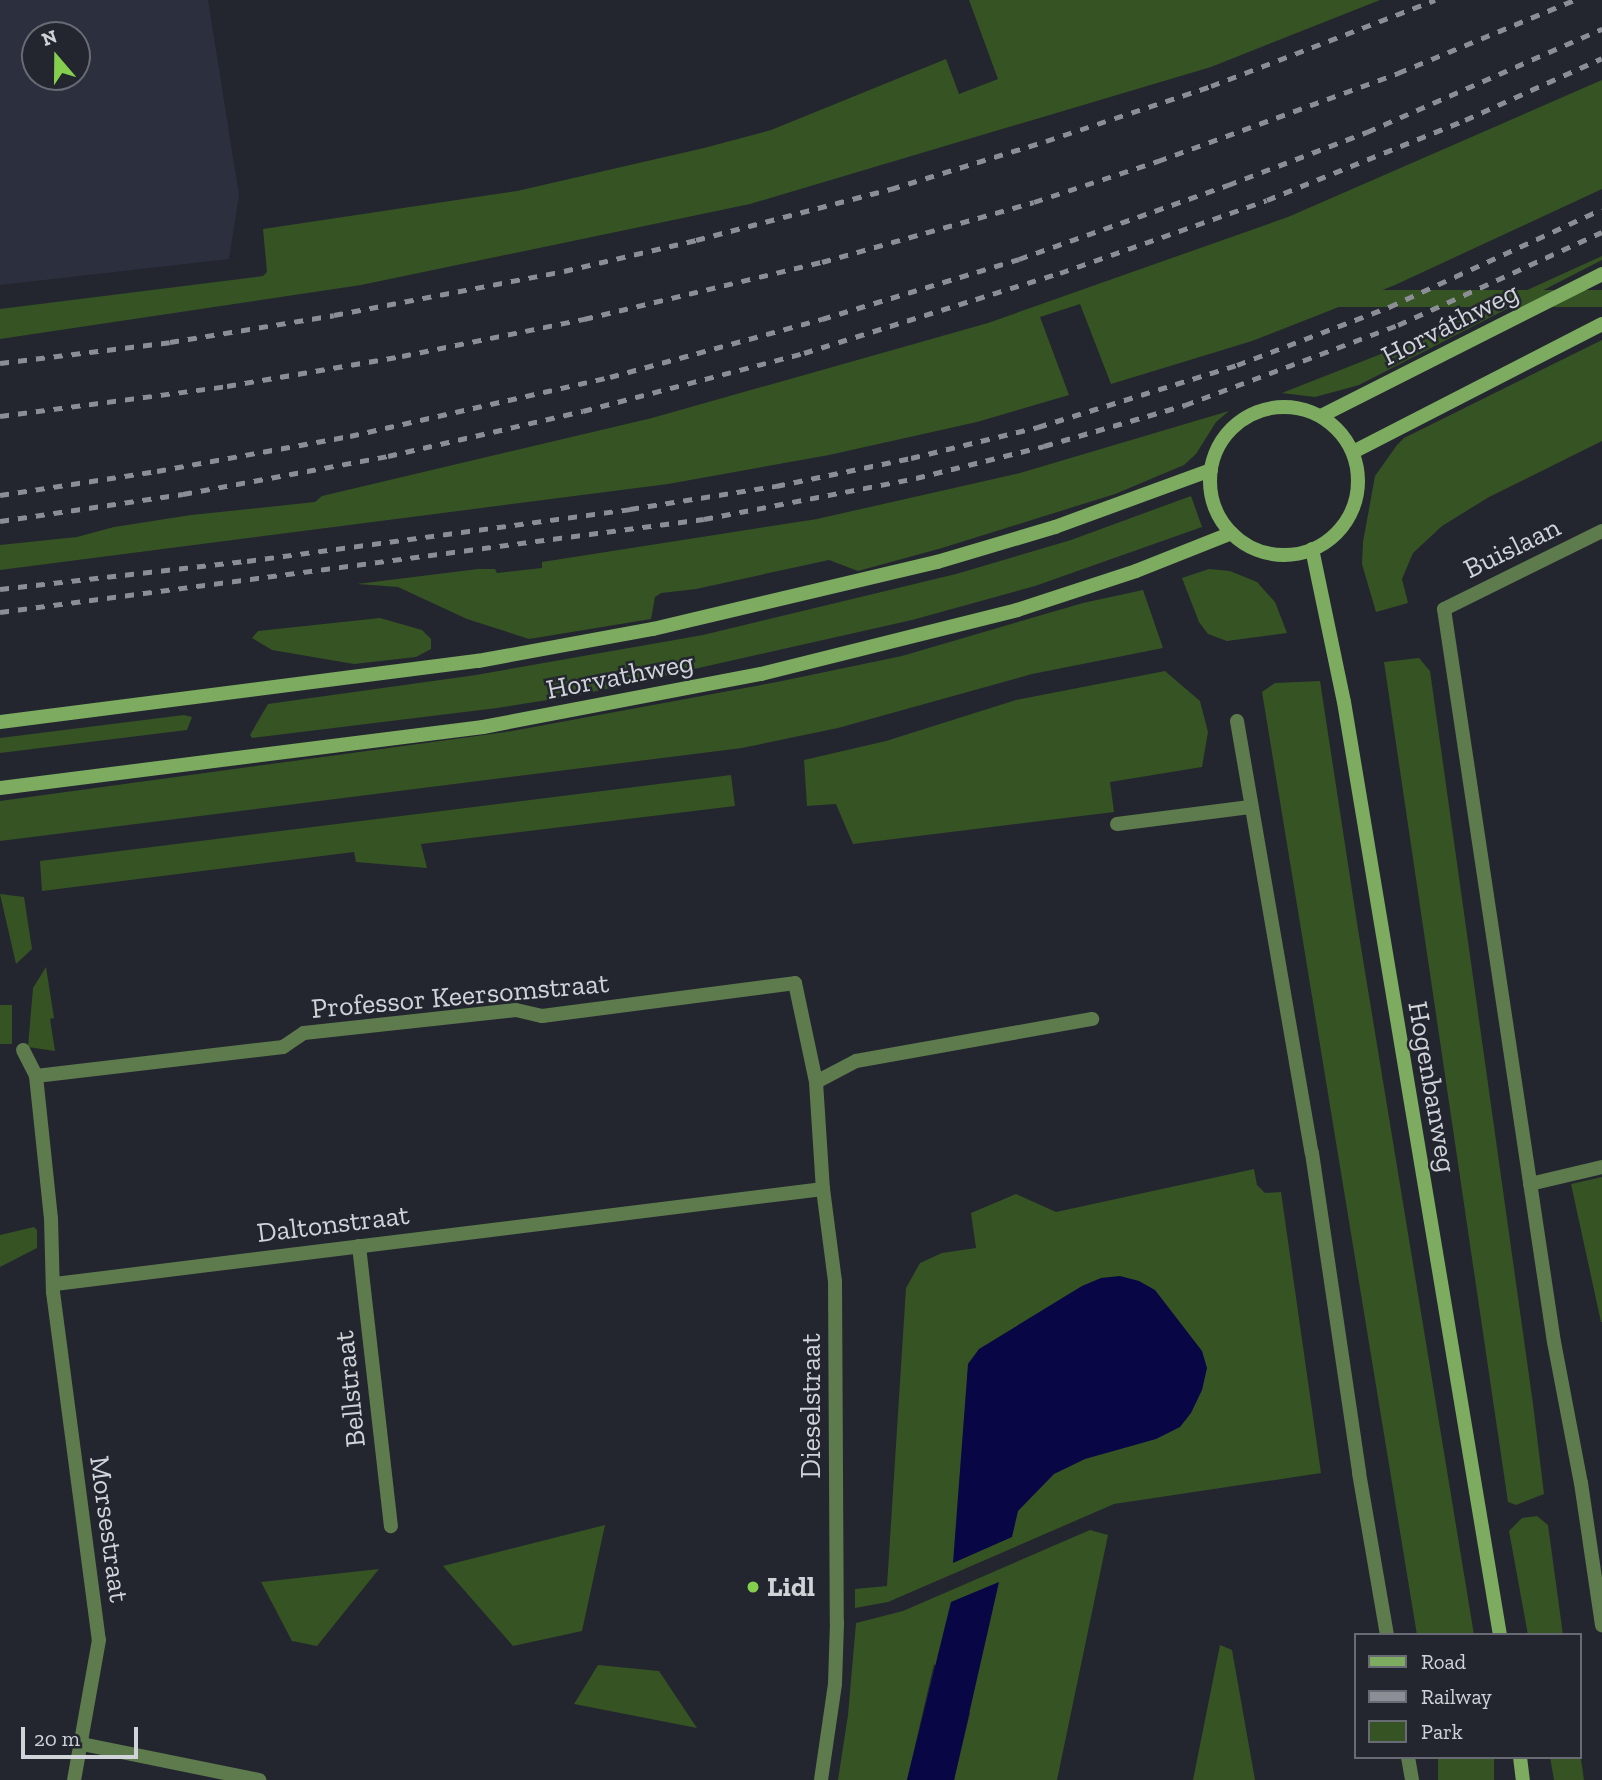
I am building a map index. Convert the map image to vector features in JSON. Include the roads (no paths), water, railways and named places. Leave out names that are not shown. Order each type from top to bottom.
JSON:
[{"type":"main road","name":"Horváthweg","points":[[1321,416],[1602,274]]},
{"type":"main road","points":[[1353,452],[1602,324]]},
{"type":"main road","points":[[1278,407],[1300,408],[1321,416],[1345,438],[1353,452],[1358,485],[1349,517],[1339,530],[1312,549],[1298,554],[1269,553],[1243,542],[1232,533],[1216,511],[1210,484],[1211,470],[1222,439],[1247,417],[1278,407]]},
{"type":"main road","name":"Horvathweg","points":[[0,722],[478,661],[653,629],[937,562],[1055,527],[1211,470]]},
{"type":"main road","name":"Horvathweg","points":[[0,788],[483,727],[761,674],[1017,610],[1124,575],[1232,533]]},
{"type":"main road","name":"Hogenbanweg","points":[[1312,549],[1343,702],[1500,1633]]},
{"type":"main road","points":[[1520,1759],[1523,1780]]},
{"type":"street","name":"Buislaan","points":[[1530,1184],[1444,609],[1602,531]]},
{"type":"street","points":[[1237,721],[1312,1153],[1387,1633]]},
{"type":"street","points":[[1117,824],[1250,807]]},
{"type":"street","name":"Professor Keersomstraat","points":[[36,1076],[283,1047],[304,1033],[516,1010],[542,1016],[795,983]]},
{"type":"street","name":"Dieselstraat","points":[[795,983],[816,1082],[823,1189],[835,1281],[837,1623],[835,1684],[821,1780]]},
{"type":"street","points":[[816,1082],[856,1061],[1092,1018]]},
{"type":"street","points":[[23,1050],[36,1076],[55,1284]]},
{"type":"street","points":[[1602,1167],[1530,1184],[1602,1625]]},
{"type":"street","name":"Daltonstraat","points":[[55,1284],[823,1189]]},
{"type":"street","name":"Bellstraat","points":[[359,1246],[391,1526]]},
{"type":"street","name":"Morsestraat","points":[[55,1284],[53,1292],[99,1640],[74,1780]]},
{"type":"street","points":[[82,1744],[259,1780]]},
{"type":"street","points":[[1408,1759],[1412,1780]]},
{"type":"railway","points":[[0,363],[170,342],[334,315],[564,271],[696,240],[891,189],[1046,141],[1211,86],[1435,0]]},
{"type":"railway","points":[[0,416],[227,386],[402,356],[584,319],[822,262],[1034,202],[1158,161],[1398,73],[1574,0]]},
{"type":"railway","points":[[0,495],[157,471],[350,436],[610,377],[822,319],[1019,259],[1228,185],[1367,132],[1602,29]]},
{"type":"railway","points":[[0,521],[183,494],[388,456],[583,411],[804,353],[1060,273],[1267,200],[1465,120],[1602,58]]},
{"type":"railway","points":[[0,589],[247,561],[630,509],[776,486],[911,458],[1038,427],[1237,365],[1389,307],[1602,209]]},
{"type":"railway","points":[[0,612],[704,519],[916,478],[1044,446],[1185,405],[1398,325],[1602,232]]},
{"type":"place","name":"Lidl","points":[[753,1587]]}]
